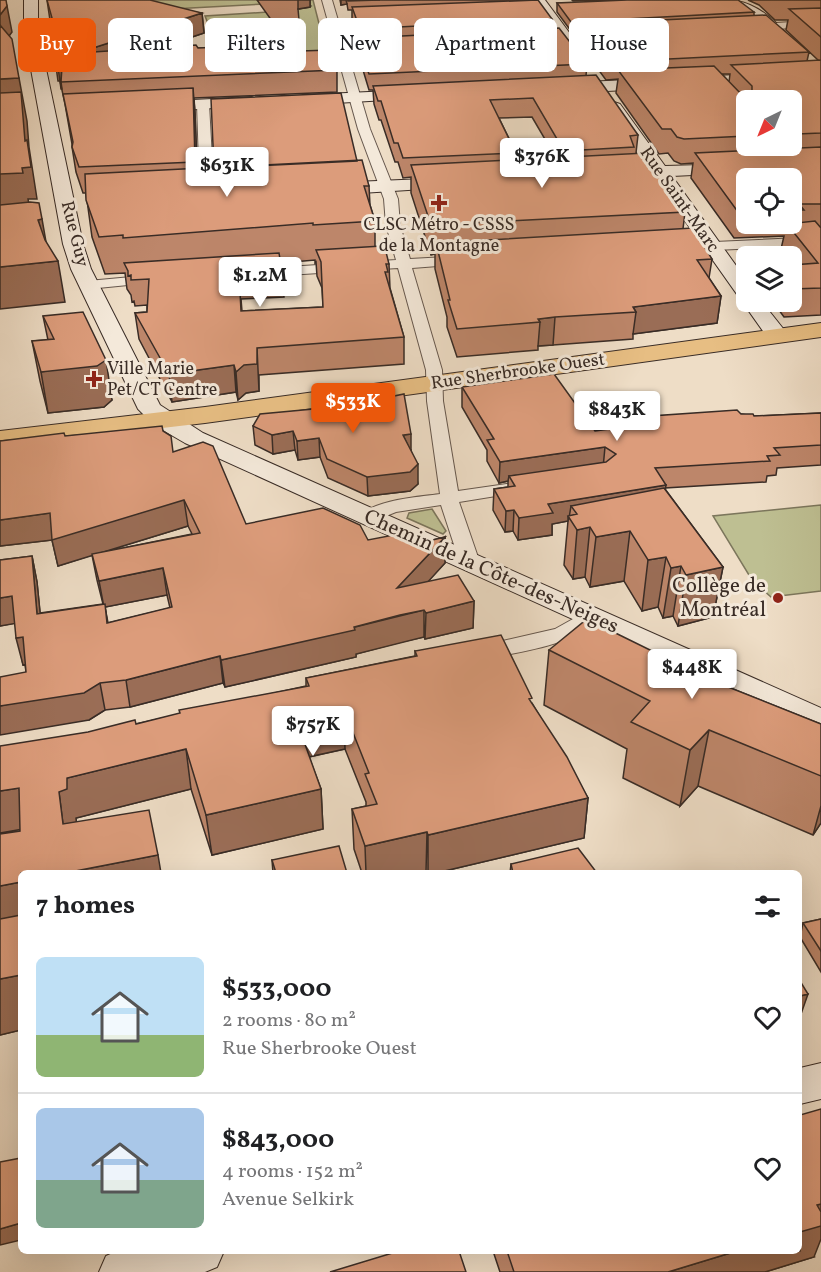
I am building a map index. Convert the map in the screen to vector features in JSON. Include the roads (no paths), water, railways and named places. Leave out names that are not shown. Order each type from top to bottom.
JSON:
[{"type":"main road","name":"Rue Sherbrooke Ouest","points":[[0,439],[435,384],[821,330]]},
{"type":"street","name":"Rue Guy","points":[[16,0],[25,18]]},
{"type":"street","name":"Rue Guy","points":[[31,0],[31,18]]},
{"type":"street","points":[[327,0],[338,18]]},
{"type":"street","points":[[720,1],[734,0],[749,5],[821,75]]},
{"type":"street","name":"Rue Saint-Marc","points":[[546,6],[736,280]]},
{"type":"street","points":[[735,29],[821,23]]},
{"type":"street","name":"Rue Guy","points":[[43,72],[55,111],[66,207],[74,248],[88,285],[148,405],[163,420]]},
{"type":"street","points":[[348,72],[364,129],[391,199],[393,225],[434,370],[449,498],[470,563]]},
{"type":"street","points":[[542,89],[821,75]]},
{"type":"street","points":[[713,81],[726,94]]},
{"type":"street","points":[[138,107],[434,94]]},
{"type":"street","points":[[203,104],[207,195]]},
{"type":"street","points":[[25,113],[55,111]]},
{"type":"street","points":[[595,175],[747,167]]},
{"type":"street","points":[[309,190],[462,182]]},
{"type":"street","points":[[186,196],[230,194]]},
{"type":"street","points":[[675,248],[821,241]]},
{"type":"street","points":[[242,274],[483,259]]},
{"type":"street","points":[[88,285],[173,278]]},
{"type":"street","points":[[759,312],[778,336]]},
{"type":"street","name":"Chemin de la Côte-des-Neiges","points":[[163,420],[194,438],[821,721]]},
{"type":"street","points":[[369,517],[387,508],[544,484]]},
{"type":"street","points":[[463,657],[562,634],[589,617]]},
{"type":"street","points":[[802,1085],[821,1080]]},
{"type":"street","points":[[122,1272],[190,1254]]},
{"type":"place","name":"CLSC Métro - CSSS de la Montagne","points":[[439,203]]},
{"type":"place","name":"Ville Marie Pet/CT Centre","points":[[94,379]]},
{"type":"place","name":"Collège de Montréal","points":[[778,598]]}]
